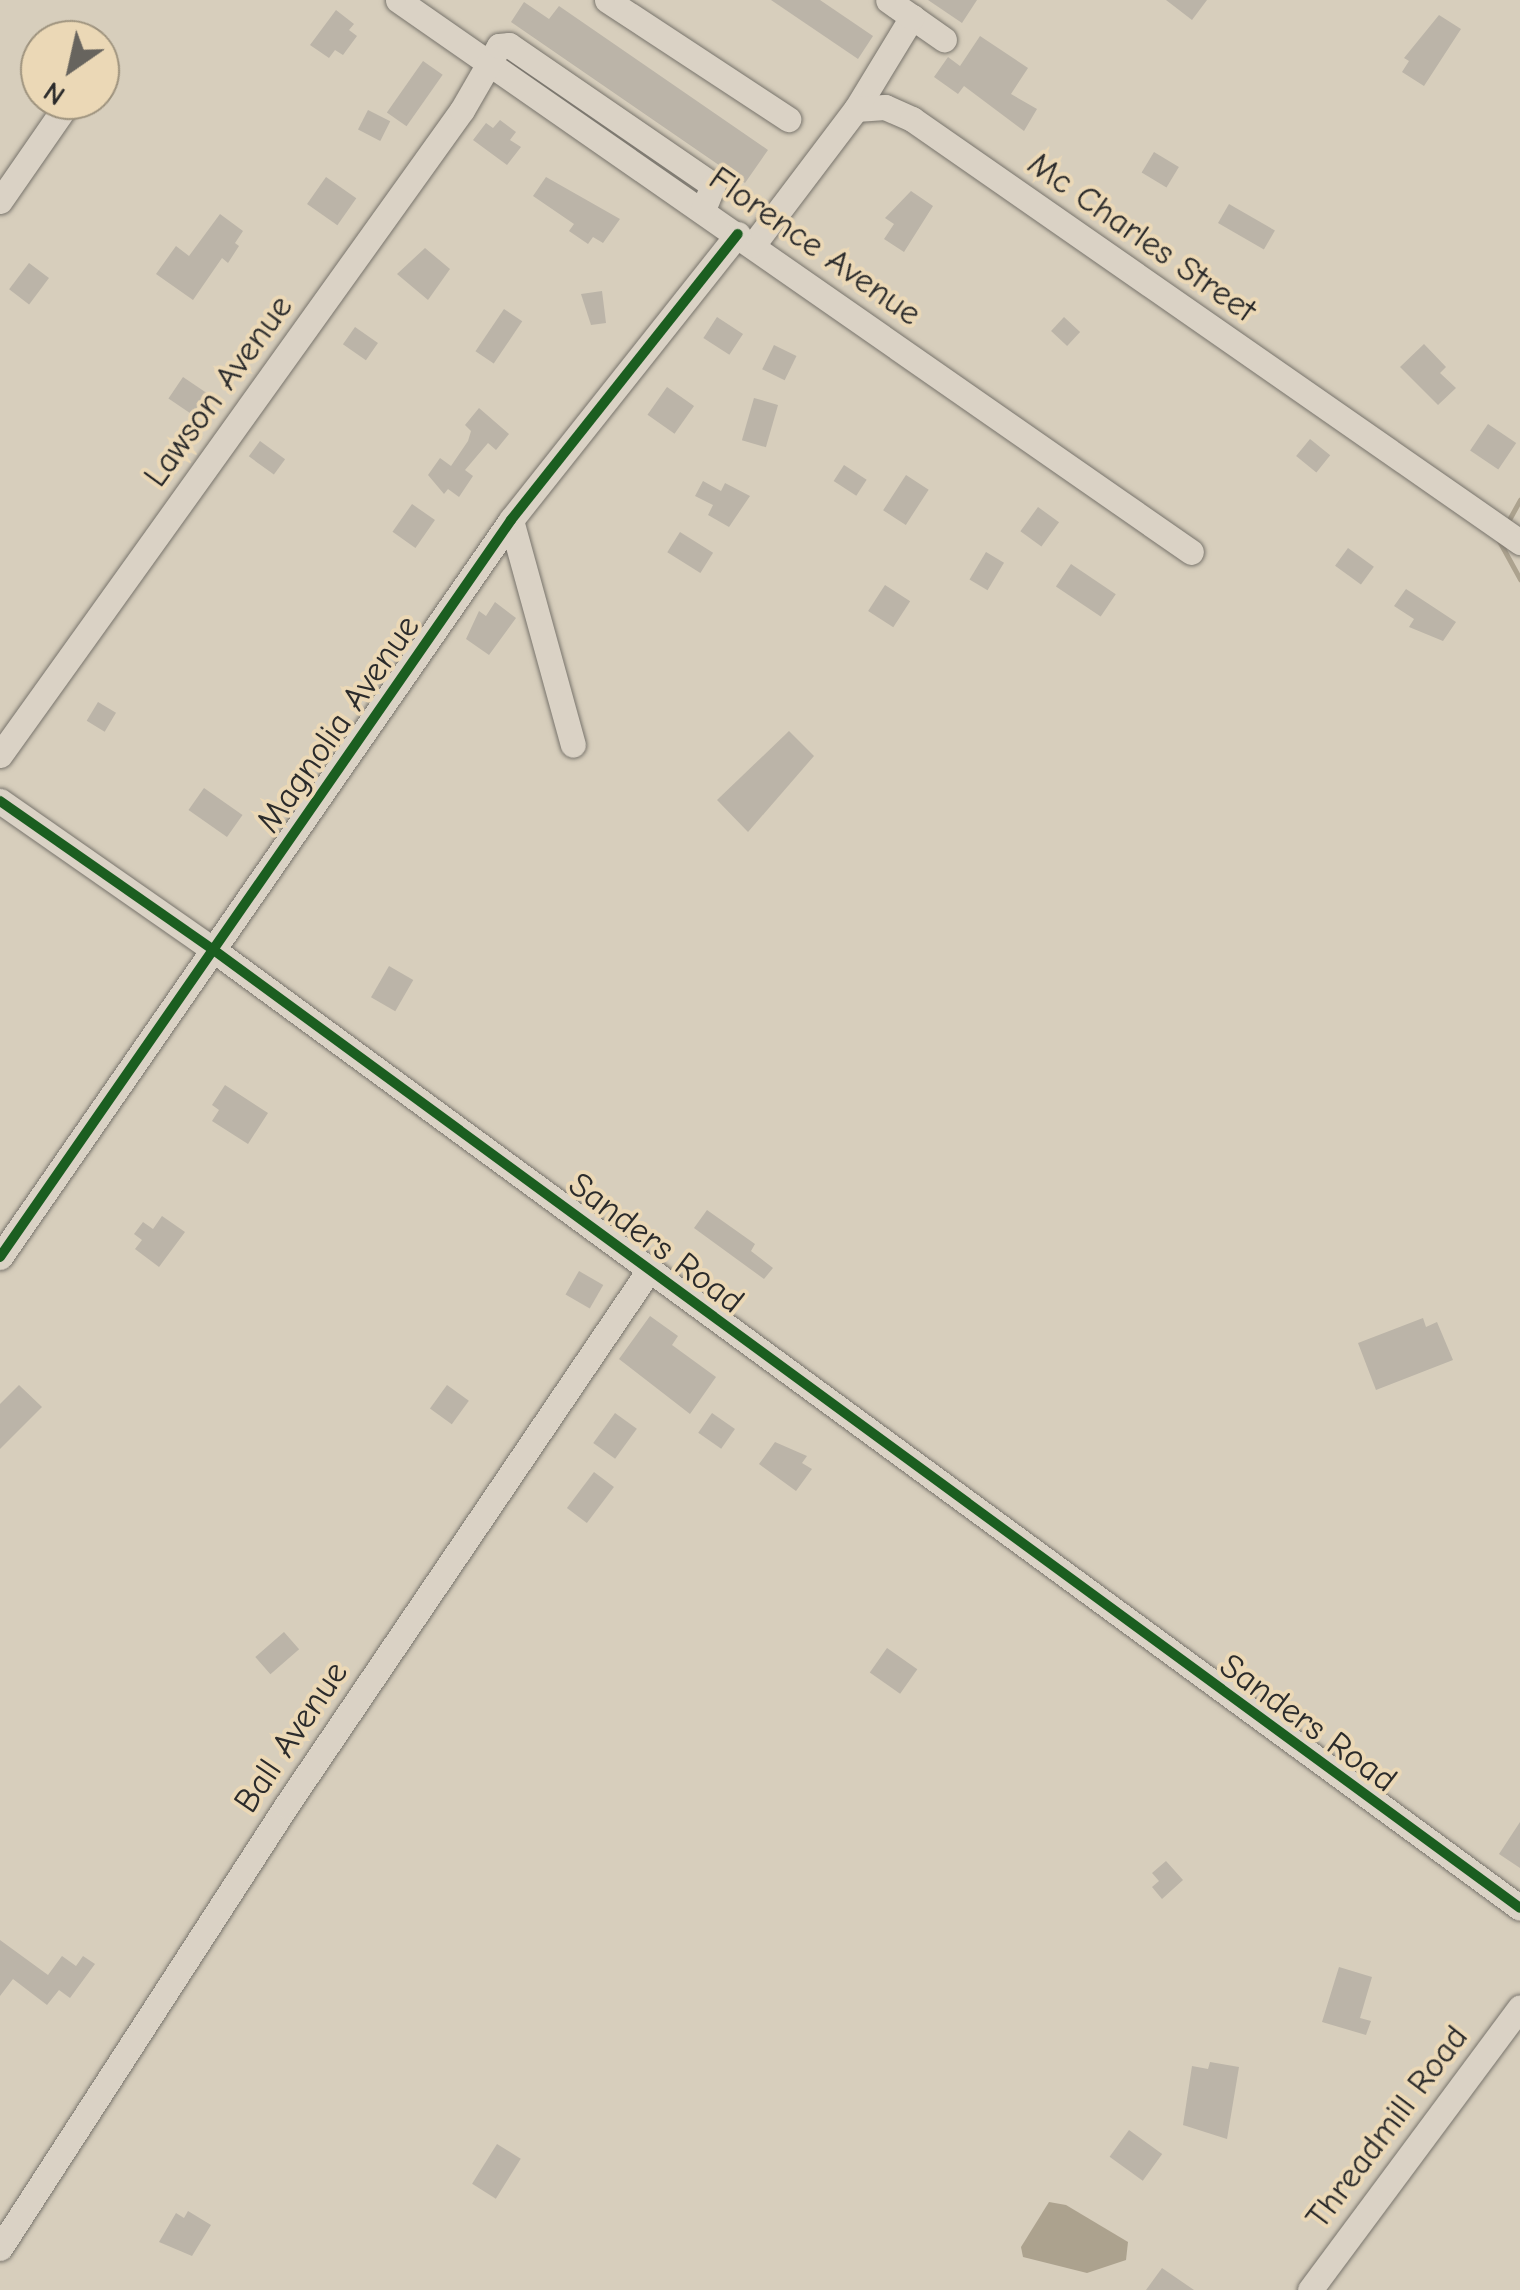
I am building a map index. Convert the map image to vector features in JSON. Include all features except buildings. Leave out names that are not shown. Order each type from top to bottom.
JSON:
[{"type":"street","name":"Florence Avenue","points":[[398,0],[1191,552]]},
{"type":"street","points":[[607,0],[788,119]]},
{"type":"street","points":[[888,0],[944,39]]},
{"type":"street","points":[[745,239],[856,108],[912,17]]},
{"type":"street","points":[[487,64],[499,46],[509,45],[713,185],[703,210]]},
{"type":"street","name":"Lawson Avenue","points":[[0,755],[462,110],[487,64]]},
{"type":"street","points":[[531,94],[546,71]]},
{"type":"street","name":"Mc Charles Street","points":[[856,108],[885,107],[912,119],[1520,542]]},
{"type":"street","points":[[0,201],[56,120]]},
{"type":"street","points":[[618,153],[633,130]]},
{"type":"street","name":"Magnolia Avenue","points":[[0,1257],[511,520],[745,239]]},
{"type":"street","points":[[511,520],[573,745]]},
{"type":"street","name":"Sanders Road","points":[[0,802],[215,950],[1520,1908]]},
{"type":"street","name":"Ball Avenue","points":[[0,2248],[286,1806],[648,1270]]},
{"type":"street","name":"Threadmill Road","points":[[1310,2290],[1520,2007]]},
{"type":"shaded area","points":[[1049,2202],[1066,2205],[1128,2242],[1126,2260],[1087,2273],[1023,2257],[1021,2247]]},
{"type":"waterway","points":[[1506,525],[1520,500]]},
{"type":"waterway","points":[[1498,539],[1520,579]]},
{"type":"cycle path","points":[[0,1257],[511,520],[738,234]]},
{"type":"cycle path","points":[[0,801],[215,951],[1520,1908]]}]
